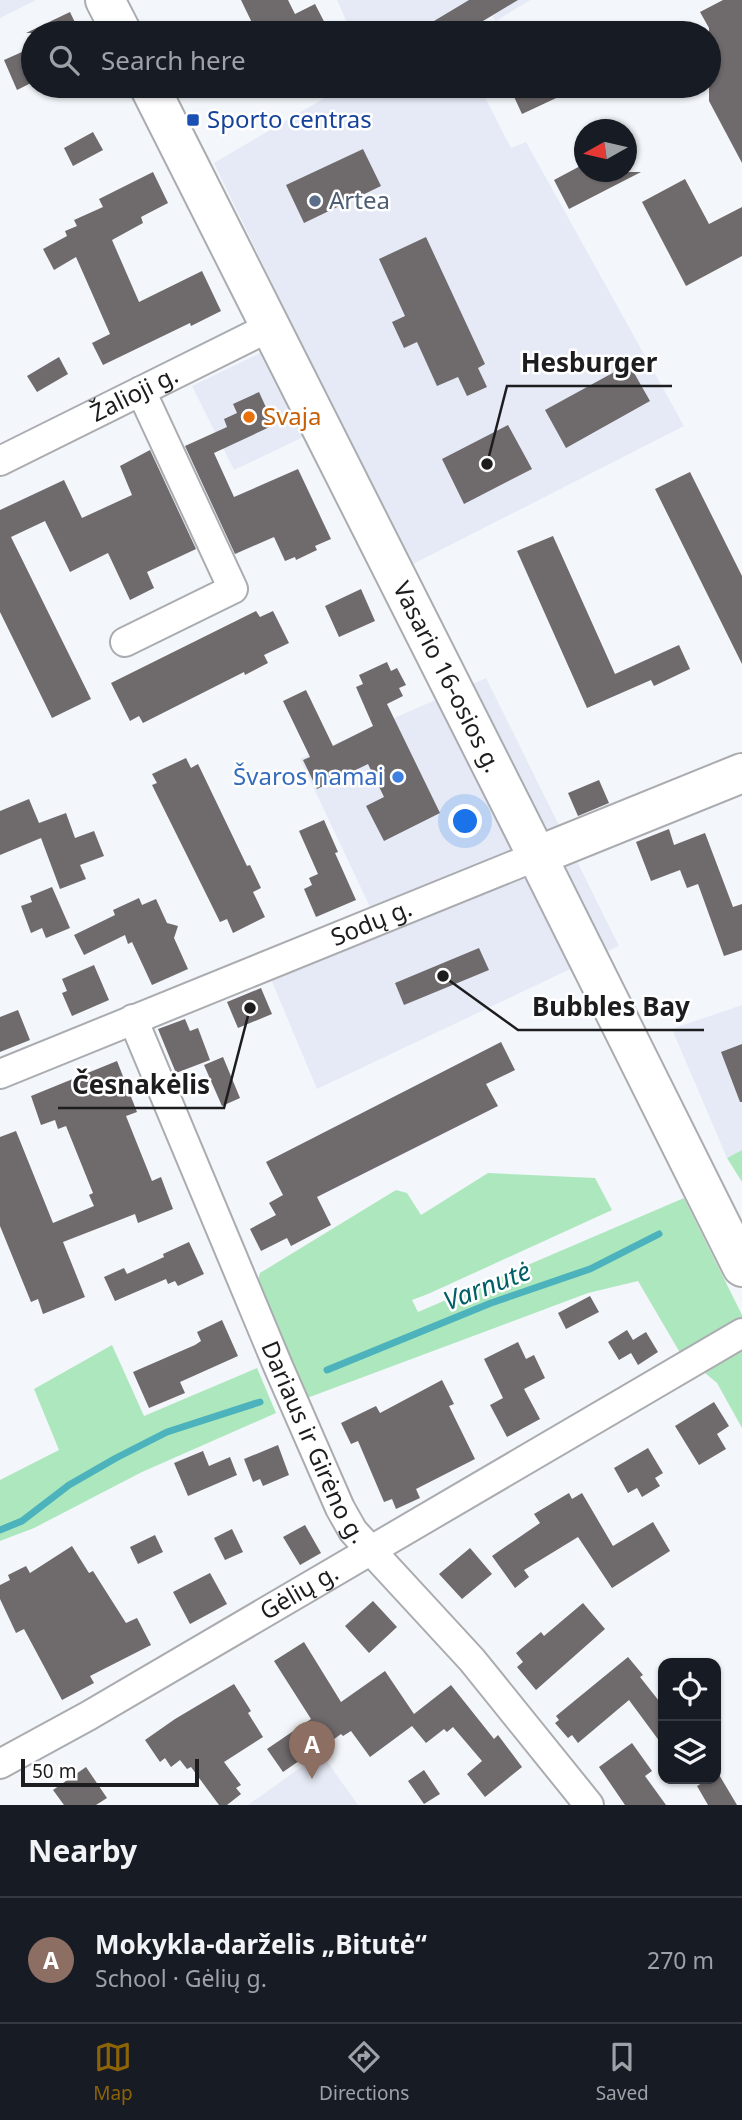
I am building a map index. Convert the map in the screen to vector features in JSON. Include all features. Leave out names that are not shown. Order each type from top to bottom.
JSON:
[{"type":"main road","points":[[105,0],[116,21]]},
{"type":"main road","name":"Vasario 16-osios g.","points":[[155,98],[742,1268]]},
{"type":"main road","name":"Sodų g.","points":[[537,856],[742,773]]},
{"type":"street","name":"Žalioji g.","points":[[0,461],[270,327]]},
{"type":"street","points":[[125,642],[233,589],[141,391]]},
{"type":"street","name":"Sodų g.","points":[[0,1074],[537,856]]},
{"type":"street","name":"Dariaus ir Girėno g.","points":[[133,1019],[278,1366],[340,1508],[353,1531],[472,1660],[589,1805]]},
{"type":"street","name":"Gėlių g.","points":[[0,1764],[88,1716],[742,1333]]},
{"type":"shaded area","points":[[0,0],[36,0],[0,18]]},
{"type":"shaded area","points":[[337,0],[530,0],[496,21],[492,16],[483,21],[346,21]]},
{"type":"shaded area","points":[[325,98],[485,98],[511,148],[526,142],[684,426],[413,564],[339,420],[234,470],[192,386],[297,335],[214,163]]},
{"type":"shaded area","points":[[486,678],[619,946],[317,1089],[260,953],[370,907],[300,759]]},
{"type":"shaded area","points":[[742,1005],[742,1150],[727,1158],[672,1029]]},
{"type":"shaded area","points":[[321,1753],[358,1805],[248,1805]]},
{"type":"green space","points":[[742,1150],[742,1182],[727,1158]]},
{"type":"green space","points":[[488,1173],[595,1178],[612,1210],[412,1300],[418,1312],[684,1198],[742,1315],[742,1428],[717,1383],[679,1351],[638,1281],[588,1293],[307,1398],[256,1286],[260,1273],[396,1190],[407,1193],[421,1215]]},
{"type":"green space","points":[[112,1345],[144,1416],[257,1368],[276,1413],[142,1472],[34,1528],[0,1541],[0,1480],[59,1450],[34,1389]]},
{"type":"building","points":[[241,0],[288,0],[295,14],[315,4],[324,21],[251,21]]},
{"type":"building","points":[[469,0],[518,0],[483,21],[434,21]]},
{"type":"building","points":[[723,0],[742,0],[742,163],[709,101],[709,98],[721,98],[721,21],[705,21],[700,12]]},
{"type":"building","points":[[70,12],[74,21],[51,21]]},
{"type":"building","points":[[21,52],[21,88],[17,90],[4,60]]},
{"type":"building","points":[[515,98],[556,98],[522,114]]},
{"type":"building","points":[[93,132],[103,150],[73,166],[64,148]]},
{"type":"building","points":[[363,149],[381,186],[304,223],[286,185]]},
{"type":"building","points":[[574,169],[574,182],[622,182],[569,209],[554,180]]},
{"type":"building","points":[[153,172],[168,203],[141,217],[143,223],[112,240],[139,302],[202,271],[221,311],[103,365],[92,343],[110,334],[76,257],[54,270],[43,249],[67,236],[65,231],[77,226],[74,220],[103,207],[99,199]]},
{"type":"building","points":[[685,179],[709,224],[742,207],[742,256],[686,286],[642,202]]},
{"type":"building","points":[[426,237],[485,364],[478,368],[487,387],[467,396],[458,377],[437,386],[417,342],[404,348],[392,322],[405,316],[379,259]]},
{"type":"building","points":[[59,357],[68,374],[37,392],[27,376]]},
{"type":"building","points":[[629,364],[650,401],[566,448],[545,410]]},
{"type":"building","points":[[259,392],[274,425],[214,453],[234,497],[298,469],[331,539],[315,546],[317,550],[296,560],[295,557],[285,561],[274,537],[235,554],[185,446],[227,427],[224,419],[237,413],[233,404]]},
{"type":"building","points":[[508,425],[532,469],[464,504],[442,459]]},
{"type":"building","points":[[150,450],[196,549],[147,572],[154,588],[130,600],[108,553],[70,572],[45,521],[11,537],[91,699],[52,718],[0,612],[0,510],[64,480],[82,518],[132,495],[120,466]]},
{"type":"building","points":[[690,472],[742,576],[742,664],[655,489]]},
{"type":"building","points":[[553,536],[615,674],[679,645],[690,669],[654,686],[651,680],[587,708],[517,551]]},
{"type":"building","points":[[361,589],[375,621],[339,637],[325,606]]},
{"type":"building","points":[[256,611],[260,617],[273,611],[289,643],[264,655],[268,663],[245,675],[244,672],[143,723],[139,716],[130,721],[111,683]]},
{"type":"building","name":"Švaros namai","points":[[387,662],[391,671],[397,668],[406,685],[399,688],[403,696],[387,704],[440,813],[384,841],[366,806],[384,797],[368,764],[317,789],[303,760],[310,757],[283,701],[306,690],[333,746],[373,726],[356,687],[363,684],[359,675]]},
{"type":"building","points":[[186,758],[191,768],[198,764],[247,866],[250,865],[261,888],[253,892],[265,917],[233,933],[227,919],[220,922],[152,785],[157,783],[152,774]]},
{"type":"building","points":[[599,780],[609,803],[578,816],[568,793]]},
{"type":"building","points":[[29,799],[39,823],[66,813],[75,838],[94,831],[104,856],[80,865],[86,879],[60,889],[41,838],[0,855],[0,811]]},
{"type":"building","points":[[324,820],[356,900],[316,917],[304,889],[312,885],[309,878],[318,874],[299,831]]},
{"type":"building","points":[[669,829],[674,845],[705,833],[733,907],[742,904],[742,950],[724,956],[698,884],[687,888],[680,870],[651,881],[636,842]]},
{"type":"building","points":[[52,887],[70,928],[46,938],[42,928],[31,933],[21,906],[32,902],[30,896]]},
{"type":"building","points":[[139,898],[142,905],[156,899],[167,923],[178,926],[174,938],[188,969],[152,985],[132,942],[128,944],[125,935],[84,955],[74,935],[115,915],[113,910]]},
{"type":"building","points":[[479,948],[489,970],[404,1005],[395,983]]},
{"type":"building","points":[[94,965],[109,1000],[72,1016],[62,993],[67,991],[62,979]]},
{"type":"building","points":[[261,988],[272,1014],[238,1028],[227,1002]]},
{"type":"building","points":[[18,1010],[30,1040],[0,1052],[0,1017]]},
{"type":"building","points":[[185,1019],[190,1031],[198,1028],[210,1060],[176,1073],[158,1029]]},
{"type":"building","points":[[501,1042],[515,1070],[486,1084],[498,1106],[317,1197],[331,1225],[291,1246],[287,1238],[261,1251],[250,1229],[276,1215],[269,1203],[283,1195],[266,1162]]},
{"type":"building","points":[[742,1044],[742,1102],[740,1102],[721,1052]]},
{"type":"building","points":[[223,1057],[240,1098],[222,1106],[204,1065]]},
{"type":"building","points":[[117,1061],[137,1112],[126,1116],[152,1181],[161,1177],[173,1209],[138,1223],[135,1214],[63,1242],[85,1297],[43,1314],[38,1299],[31,1302],[0,1226],[0,1137],[16,1131],[53,1223],[94,1206],[89,1195],[93,1193],[66,1126],[58,1129],[55,1120],[41,1125],[31,1096]]},
{"type":"building","points":[[189,1242],[204,1274],[178,1286],[175,1281],[168,1284],[166,1279],[115,1301],[104,1277],[124,1268],[127,1274]]},
{"type":"building","points":[[590,1296],[599,1312],[566,1329],[558,1313]]},
{"type":"building","points":[[222,1320],[238,1356],[180,1382],[185,1393],[149,1408],[133,1372],[195,1345],[201,1341],[197,1332]]},
{"type":"building","points":[[627,1330],[633,1340],[646,1332],[658,1352],[638,1365],[631,1353],[619,1360],[608,1342]]},
{"type":"building","points":[[518,1342],[526,1359],[534,1355],[545,1378],[524,1389],[540,1419],[507,1437],[490,1405],[503,1398],[484,1359]]},
{"type":"building","points":[[442,1380],[454,1404],[449,1406],[475,1459],[416,1489],[420,1498],[396,1509],[392,1499],[384,1502],[358,1441],[351,1444],[341,1423],[376,1406],[380,1413]]},
{"type":"building","points":[[714,1402],[729,1426],[717,1434],[726,1449],[699,1465],[675,1426]]},
{"type":"building","points":[[278,1445],[289,1475],[263,1486],[260,1479],[253,1482],[244,1459]]},
{"type":"building","points":[[648,1448],[663,1473],[655,1478],[660,1486],[642,1497],[637,1488],[628,1493],[614,1468]]},
{"type":"building","points":[[203,1451],[209,1466],[230,1457],[237,1475],[188,1496],[174,1463]]},
{"type":"building","points":[[569,1493],[572,1499],[582,1493],[613,1546],[653,1522],[670,1551],[612,1588],[578,1537],[524,1570],[529,1577],[515,1588],[492,1556],[540,1523],[534,1514]]},
{"type":"building","points":[[305,1525],[321,1553],[300,1565],[283,1537]]},
{"type":"building","points":[[232,1529],[243,1552],[225,1560],[214,1538]]},
{"type":"building","points":[[155,1535],[163,1552],[138,1564],[130,1547]]},
{"type":"building","points":[[72,1546],[89,1573],[93,1571],[126,1623],[137,1618],[151,1645],[90,1676],[94,1683],[62,1700],[24,1629],[16,1633],[0,1599],[0,1585],[10,1580],[8,1575],[26,1566],[30,1573]]},
{"type":"building","points":[[470,1548],[492,1574],[462,1599],[439,1574]]},
{"type":"building","points":[[210,1573],[227,1604],[190,1624],[173,1592]]},
{"type":"building","points":[[373,1601],[397,1627],[369,1653],[345,1626]]},
{"type":"building","points":[[583,1603],[605,1629],[536,1690],[517,1667],[523,1662],[516,1653],[541,1632],[544,1636]]},
{"type":"building","points":[[304,1642],[341,1702],[385,1671],[414,1714],[451,1685],[494,1739],[498,1735],[522,1767],[485,1797],[467,1774],[482,1761],[453,1727],[447,1732],[444,1729],[426,1743],[412,1726],[370,1757],[351,1731],[343,1736],[341,1734],[283,1772],[267,1749],[311,1719],[274,1661]]},
{"type":"building","points":[[628,1657],[658,1700],[658,1739],[629,1700],[578,1743],[572,1735],[568,1738],[555,1723],[559,1720],[556,1716]]},
{"type":"building","points":[[234,1684],[263,1737],[224,1762],[241,1785],[236,1788],[241,1794],[227,1805],[219,1805],[191,1767],[187,1769],[180,1760],[171,1767],[165,1758],[160,1762],[145,1740]]},
{"type":"building","points":[[632,1743],[652,1771],[645,1776],[666,1805],[625,1805],[599,1767]]},
{"type":"building","points":[[86,1767],[107,1798],[96,1805],[64,1805],[53,1790]]},
{"type":"building","points":[[424,1770],[440,1794],[424,1804],[408,1781]]},
{"type":"building","points":[[721,1778],[737,1805],[708,1805],[697,1786],[721,1784]]},
{"type":"waterway","name":"Varnutė","points":[[327,1370],[491,1303],[590,1269],[659,1234]]},
{"type":"waterway","name":"Varnutė","points":[[0,1530],[22,1521],[69,1485],[167,1432],[260,1402]]},
{"type":"place","name":"Sporto centras","points":[[193,120]]},
{"type":"place","name":"Artea","points":[[315,201]]},
{"type":"place","name":"Svaja","points":[[249,417]]},
{"type":"place","name":"Hesburger","points":[[487,464]]},
{"type":"place","name":"Švaros namai","points":[[398,777]]},
{"type":"place","name":"Bubbles Bay","points":[[443,976]]},
{"type":"place","name":"Česnakėlis","points":[[250,1008]]},
{"type":"place","name":"Mokykla-darželis „Bitutė“","points":[[312,1779]]}]
